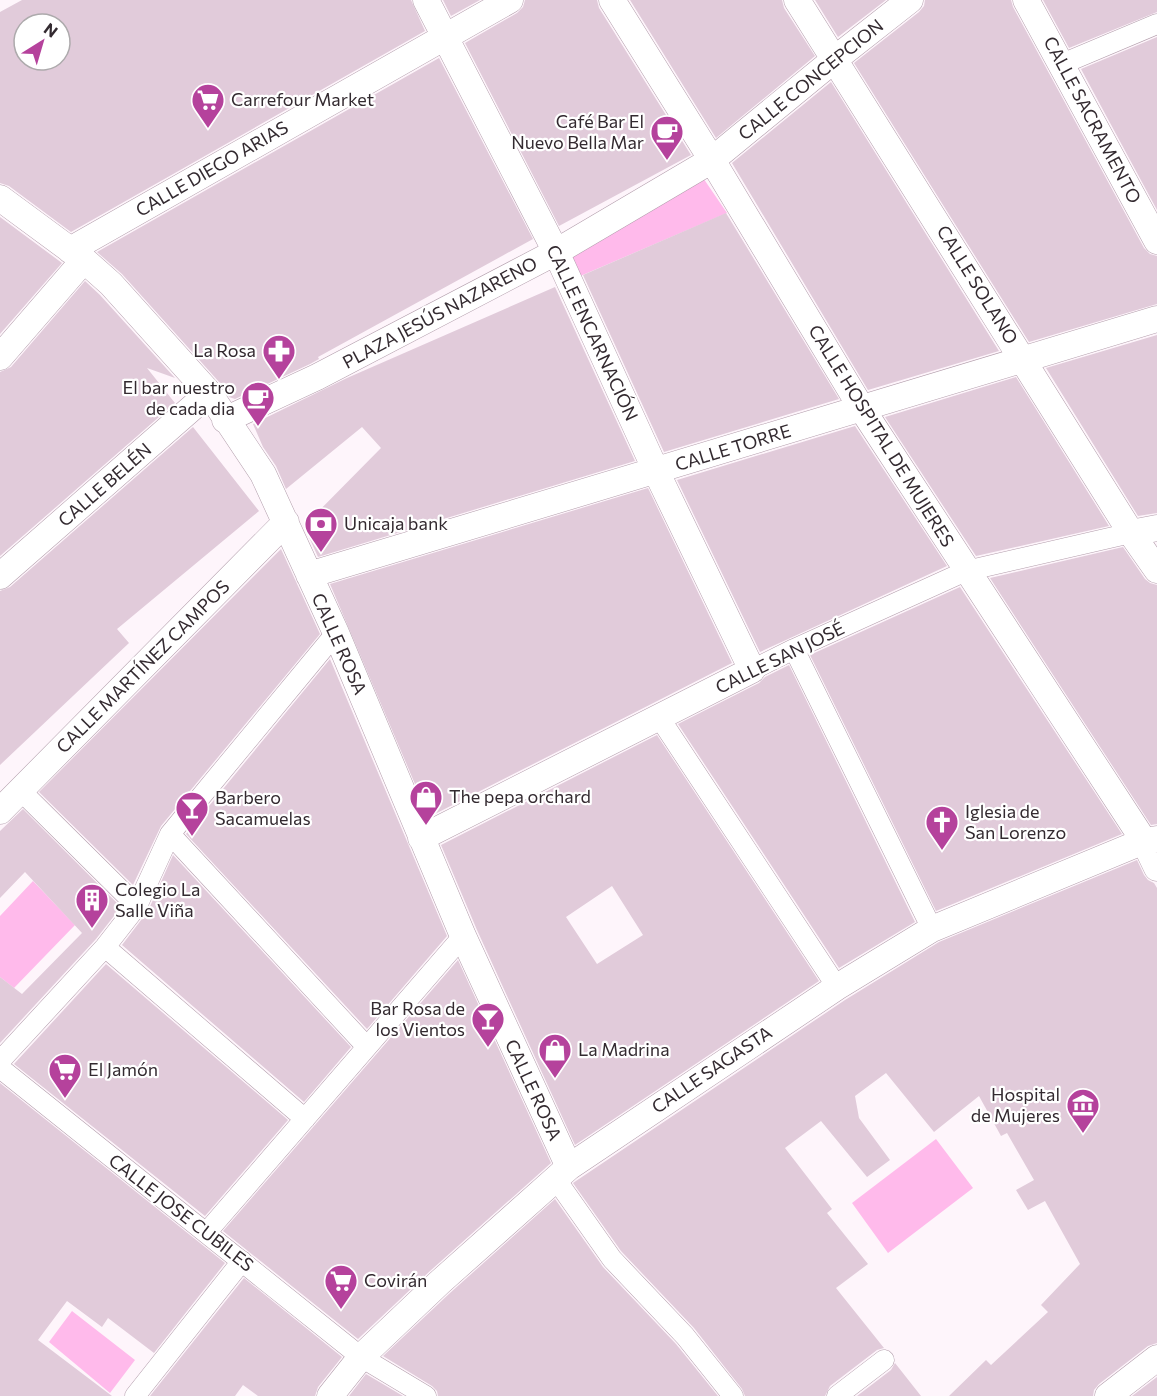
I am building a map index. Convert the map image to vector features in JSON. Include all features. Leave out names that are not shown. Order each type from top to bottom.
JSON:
[{"type":"street","name":"CALLE ENCARNACIÓN","points":[[426,0],[555,252],[656,471],[752,670]]},
{"type":"street","name":"CALLE DIEGO ARIAS","points":[[0,357],[77,255],[445,36],[510,0]]},
{"type":"street","name":"CALLE HOSPITAL DE MUJERES","points":[[612,0],[712,160],[862,409],[966,571],[1151,840],[1157,868]]},
{"type":"street","name":"CALLE SOLANO","points":[[797,0],[1131,533],[1157,570]]},
{"type":"street","name":"CALLE CONCEPCION","points":[[712,160],[910,0]]},
{"type":"street","name":"CALLE SACRAMENTO","points":[[1026,0],[1157,241]]},
{"type":"street","points":[[1062,64],[1157,24]]},
{"type":"street","name":"PLAZA JESÚS NAZARENO","points":[[225,420],[317,377],[555,252],[712,160]]},
{"type":"street","name":"CALLE ROSA","points":[[0,198],[77,255],[111,284],[209,393],[263,474],[336,633],[562,1172]]},
{"type":"street","name":"CALLE TORRE","points":[[309,575],[1157,319]]},
{"type":"street","name":"CALLE BELÉN","points":[[0,576],[209,393]]},
{"type":"street","name":"CALLE MARTÍNEZ CAMPOS","points":[[0,811],[10,786],[286,522]]},
{"type":"street","name":"CALLE SAN JOSÉ","points":[[421,838],[794,649],[966,571],[1157,528]]},
{"type":"street","points":[[0,1061],[105,947],[137,906],[170,834],[336,633]]},
{"type":"street","points":[[794,649],[932,928]]},
{"type":"street","points":[[658,717],[837,987]]},
{"type":"street","points":[[10,786],[137,906]]},
{"type":"street","points":[[170,834],[367,1047]]},
{"type":"street","name":"CALLE SAGASTA","points":[[330,1396],[362,1357],[440,1282],[562,1172],[837,987],[932,928],[1151,840]]},
{"type":"street","points":[[206,1233],[463,936]]},
{"type":"street","points":[[105,947],[305,1119]]},
{"type":"street","name":"CALLE JOSE CUBILES","points":[[0,1068],[362,1357],[426,1396]]},
{"type":"street","points":[[562,1172],[612,1259],[685,1336],[733,1396]]},
{"type":"street","points":[[135,1396],[242,1261]]},
{"type":"street","points":[[1108,1396],[1157,1358]]},
{"type":"street","points":[[837,1396],[884,1360]]},
{"type":"shaded area","points":[[697,169],[727,213],[578,277],[563,247]]},
{"type":"shaded area","points":[[33,881],[75,925],[14,988],[0,977],[0,916]]},
{"type":"shaded area","points":[[936,1139],[973,1188],[888,1253],[852,1203]]},
{"type":"shaded area","points":[[72,1311],[135,1360],[110,1393],[49,1342]]},
{"type":"building","points":[[22,0],[411,0],[425,31],[71,232],[9,186],[0,183],[0,12]]},
{"type":"building","points":[[443,0],[480,0],[451,16]]},
{"type":"building","points":[[525,0],[597,0],[599,8],[691,155],[559,226],[465,43],[517,13],[523,7]]},
{"type":"building","points":[[630,0],[782,0],[784,8],[815,56],[716,138]]},
{"type":"building","points":[[815,0],[886,0],[838,37]]},
{"type":"building","points":[[925,0],[1011,0],[1144,248],[1150,254],[1157,256],[1157,304],[1029,342],[854,63],[919,12]]},
{"type":"building","points":[[1043,0],[1157,0],[1157,12],[1069,48]]},
{"type":"building","points":[[1157,37],[1157,210],[1081,69]]},
{"type":"building","points":[[439,58],[533,239],[318,357],[319,359],[310,364],[235,399],[229,397],[220,383],[122,274],[97,252]]},
{"type":"building","points":[[831,82],[999,351],[868,390],[732,163]]},
{"type":"building","points":[[726,213],[839,399],[664,452],[583,275]]},
{"type":"building","points":[[0,217],[62,263],[0,334]]},
{"type":"building","points":[[85,281],[175,378],[147,368],[175,403],[0,556],[0,372],[11,367]]},
{"type":"building","points":[[555,287],[635,461],[318,557],[304,526],[381,448],[362,427],[286,489],[253,424],[347,378]]},
{"type":"building","points":[[1157,335],[1157,513],[1138,516],[1046,368]]},
{"type":"building","points":[[1016,377],[1109,526],[976,556],[885,417]]},
{"type":"building","points":[[855,426],[947,566],[760,652],[677,480]]},
{"type":"building","points":[[193,427],[259,511],[117,629],[129,643],[0,765],[0,591],[10,587]]},
{"type":"building","points":[[648,488],[732,663],[429,817],[330,584]]},
{"type":"building","points":[[1123,547],[1145,579],[1157,585],[1157,824],[1151,825],[990,578]]},
{"type":"building","points":[[281,549],[320,634],[161,826],[133,885],[39,792]]},
{"type":"building","points":[[960,587],[1122,834],[936,911],[810,655]]},
{"type":"building","points":[[330,659],[447,936],[367,1029],[186,834]]},
{"type":"building","points":[[789,665],[915,922],[839,968],[678,724],[759,683],[765,677]]},
{"type":"building","points":[[657,735],[819,981],[575,1145],[441,845]],"holes":[[[612,886],[643,935],[597,964],[566,917]]]},
{"type":"building","name":"Colegio La Salle Viña","points":[[23,809],[121,907],[96,939],[0,1043],[0,977],[22,994],[82,933],[25,872],[0,898],[0,831]]},
{"type":"building","points":[[173,855],[351,1047],[304,1102],[122,945],[148,911]]},
{"type":"building","points":[[1137,860],[1144,875],[1157,888],[1157,1343],[1148,1346],[1099,1384],[1093,1396],[949,1396],[986,1360],[991,1365],[1048,1312],[1041,1305],[1080,1264],[1045,1201],[1028,1210],[1016,1190],[1034,1180],[1007,1133],[1001,1136],[979,1096],[934,1132],[886,1073],[855,1096],[859,1118],[890,1160],[867,1177],[821,1121],[785,1148],[832,1209],[827,1213],[868,1264],[836,1288],[884,1348],[877,1350],[830,1386],[825,1396],[745,1396],[694,1328],[621,1251],[573,1183],[845,1000],[939,942]]},
{"type":"building","points":[[458,960],[551,1163],[358,1339],[223,1231]]},
{"type":"building","points":[[106,964],[288,1120],[205,1216],[14,1064]]},
{"type":"building","points":[[0,1083],[225,1263],[154,1353],[108,1318],[102,1327],[67,1301],[38,1340],[112,1396],[0,1396]]},
{"type":"building","points":[[555,1199],[603,1267],[676,1344],[718,1396],[438,1396],[432,1386],[383,1356]]},
{"type":"building","points":[[244,1278],[342,1357],[318,1387],[315,1396],[258,1396],[243,1385],[235,1396],[150,1396]]},
{"type":"building","points":[[895,1363],[921,1396],[857,1396],[891,1370]]},
{"type":"building","points":[[366,1374],[403,1396],[349,1396]]},
{"type":"building","points":[[1157,1377],[1157,1396],[1132,1396]]},
{"type":"place","name":"Carrefour Market","points":[[208,129]]},
{"type":"place","name":"Café Bar El Nuevo Bella Mar","points":[[667,161]]},
{"type":"place","name":"La Rosa","points":[[279,380]]},
{"type":"place","name":"El bar nuestro de cada dia","points":[[258,427]]},
{"type":"place","name":"Unicaja bank","points":[[321,553]]},
{"type":"place","name":"The pepa orchard","points":[[426,826]]},
{"type":"place","name":"Barbero Sacamuelas","points":[[192,837]]},
{"type":"place","name":"Iglesia de San Lorenzo","points":[[942,851]]},
{"type":"place","name":"Colegio La Salle Viña","points":[[92,929]]},
{"type":"place","name":"Bar Rosa de los Vientos","points":[[488,1048]]},
{"type":"place","name":"La Madrina","points":[[555,1079]]},
{"type":"place","name":"El Jamón","points":[[65,1099]]},
{"type":"place","name":"Hospital de Mujeres","points":[[1083,1134]]},
{"type":"place","name":"Covirán","points":[[341,1310]]}]
